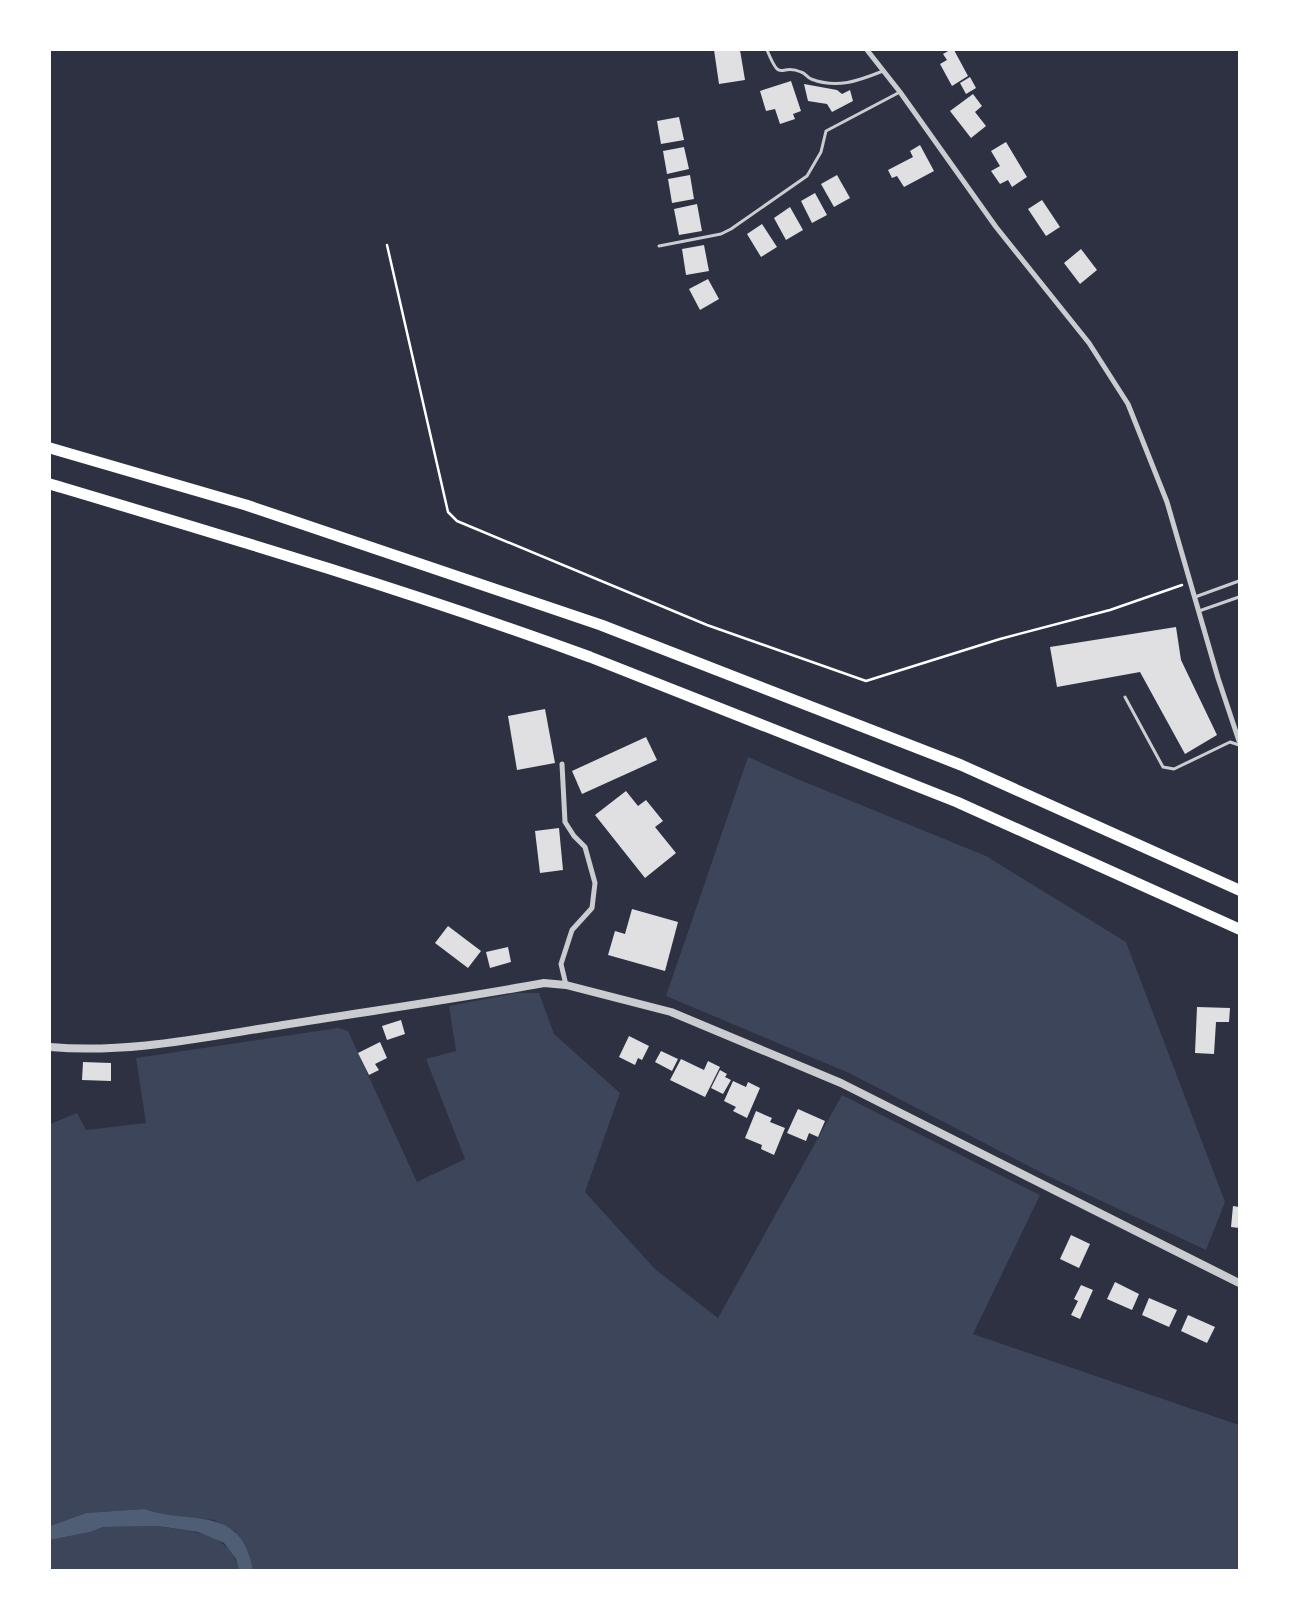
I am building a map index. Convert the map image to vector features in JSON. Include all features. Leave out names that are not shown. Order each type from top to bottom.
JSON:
[{"type":"highway","points":[[50,448],[246,506],[601,625],[961,765],[1239,890]]},
{"type":"highway","points":[[50,484],[241,541],[520,632],[590,657],[958,802],[1239,929]]},
{"type":"street","points":[[867,50],[900,92],[996,227],[1089,343],[1128,404],[1157,473],[1239,743]]},
{"type":"street","points":[[562,764],[565,822],[585,847],[595,883],[592,908],[572,930],[561,964],[566,984]]},
{"type":"street","points":[[50,1047],[99,1049],[172,1042],[399,1009],[544,982],[566,984],[671,1012],[841,1083],[1239,1283]]},
{"type":"lane","points":[[767,50],[774,68],[778,71],[800,71],[811,79],[833,84],[852,83],[883,71]]},
{"type":"lane","points":[[659,246],[721,234],[731,229],[807,176],[821,152],[826,132],[900,92]]},
{"type":"lane","points":[[1195,597],[1239,581]]},
{"type":"lane","points":[[1198,611],[1239,597]]},
{"type":"lane","points":[[1125,697],[1163,767],[1174,769],[1230,742],[1239,743]]},
{"type":"path","points":[[387,245],[448,512],[457,521],[570,569],[707,625],[866,681],[1000,639],[1110,610],[1140,598],[1191,582]]},
{"type":"shaded area","points":[[748,757],[986,856],[1126,942],[1225,1202],[1206,1250],[1048,1176],[849,1073],[666,996]]},
{"type":"shaded area","points":[[516,993],[539,993],[554,1034],[620,1093],[585,1192],[655,1269],[718,1318],[842,1095],[1040,1195],[973,1334],[1239,1425],[1239,1570],[253,1570],[251,1562],[235,1531],[214,1520],[155,1514],[144,1509],[86,1513],[50,1526],[50,1124],[77,1113],[86,1130],[146,1123],[136,1058],[338,1028],[348,1031],[417,1182],[465,1159],[426,1059],[456,1051],[449,1006]]},
{"type":"shaded area","points":[[144,1509],[161,1514],[211,1520],[225,1525],[237,1534],[246,1549],[253,1570],[239,1570],[236,1559],[224,1543],[198,1532],[158,1526],[103,1527],[90,1532],[50,1540],[50,1526],[86,1513]]},
{"type":"shaded area","points":[[158,1526],[195,1532],[218,1541],[234,1557],[239,1570],[50,1570],[50,1540],[90,1532],[103,1527]]},
{"type":"building","points":[[714,50],[740,50],[745,80],[719,84]]},
{"type":"building","points":[[954,50],[968,76],[952,86],[940,64],[947,60],[943,54]]},
{"type":"building","points":[[970,77],[976,88],[966,94],[960,83]]},
{"type":"building","points":[[791,81],[801,111],[793,114],[795,119],[780,124],[775,109],[766,111],[760,91]]},
{"type":"building","points":[[804,84],[837,90],[842,94],[850,90],[853,101],[832,112],[827,104],[808,101]]},
{"type":"building","points":[[973,94],[982,106],[975,112],[986,126],[971,138],[950,111]]},
{"type":"building","points":[[679,117],[684,140],[661,144],[657,121]]},
{"type":"building","points":[[1006,142],[1027,177],[1012,187],[1008,180],[1000,184],[991,171],[1000,166],[991,151]]},
{"type":"building","points":[[920,145],[934,171],[904,187],[897,176],[892,178],[888,170],[913,157],[910,151]]},
{"type":"building","points":[[684,147],[689,169],[667,174],[663,151]]},
{"type":"building","points":[[690,175],[694,199],[672,203],[668,179]]},
{"type":"building","points":[[837,175],[850,198],[834,207],[821,184]]},
{"type":"building","points":[[815,193],[827,215],[812,223],[801,201]]},
{"type":"building","points":[[1042,200],[1060,227],[1046,236],[1028,209]]},
{"type":"building","points":[[697,204],[702,231],[679,235],[674,209]]},
{"type":"building","points":[[790,207],[803,230],[786,240],[774,218]]},
{"type":"building","points":[[762,224],[777,247],[761,257],[747,234]]},
{"type":"building","points":[[704,245],[709,271],[686,275],[682,249]]},
{"type":"building","points":[[1081,249],[1097,270],[1080,284],[1064,263]]},
{"type":"building","points":[[708,279],[719,299],[700,310],[689,289]]},
{"type":"building","points":[[1176,627],[1181,660],[1217,735],[1185,754],[1140,672],[1057,687],[1050,647]]},
{"type":"building","points":[[545,709],[555,763],[517,770],[508,716]]},
{"type":"building","points":[[646,737],[657,760],[582,794],[572,771]]},
{"type":"building","points":[[626,791],[638,806],[646,800],[663,821],[655,827],[676,853],[645,878],[595,815]]},
{"type":"building","points":[[559,828],[563,870],[540,873],[535,831]]},
{"type":"building","points":[[632,909],[678,922],[665,971],[608,955],[615,931],[625,934]]},
{"type":"building","points":[[448,926],[481,951],[468,968],[435,943]]},
{"type":"building","points":[[508,947],[511,962],[490,968],[486,952]]},
{"type":"building","points":[[1197,1007],[1230,1008],[1229,1022],[1216,1022],[1214,1054],[1195,1053]]},
{"type":"building","points":[[401,1020],[405,1034],[387,1040],[382,1026]]},
{"type":"building","points":[[629,1036],[649,1046],[642,1060],[638,1058],[635,1065],[619,1057]]},
{"type":"building","points":[[380,1042],[387,1058],[375,1064],[379,1070],[369,1075],[358,1053]]},
{"type":"building","points":[[661,1051],[678,1059],[672,1071],[655,1062]]},
{"type":"building","points":[[681,1059],[704,1070],[708,1061],[720,1067],[705,1097],[670,1080]]},
{"type":"building","points":[[83,1062],[111,1063],[111,1081],[82,1080]]},
{"type":"building","points":[[720,1070],[727,1074],[725,1077],[731,1080],[723,1094],[711,1088]]},
{"type":"building","points":[[733,1081],[746,1087],[748,1082],[760,1088],[747,1118],[733,1111],[736,1107],[724,1101]]},
{"type":"building","points":[[798,1109],[825,1121],[818,1137],[809,1133],[806,1141],[787,1133]]},
{"type":"building","points":[[756,1111],[772,1118],[770,1122],[785,1128],[774,1155],[761,1149],[762,1145],[745,1138]]},
{"type":"building","points":[[1233,1206],[1239,1207],[1239,1228],[1231,1227]]},
{"type":"building","points":[[1071,1235],[1090,1244],[1079,1268],[1060,1259]]},
{"type":"building","points":[[1115,1282],[1139,1294],[1132,1310],[1107,1299]]},
{"type":"building","points":[[1081,1285],[1093,1290],[1080,1319],[1071,1315],[1078,1301],[1074,1299]]},
{"type":"building","points":[[1149,1298],[1177,1310],[1169,1327],[1142,1315]]},
{"type":"building","points":[[1188,1315],[1215,1327],[1207,1343],[1181,1331]]}]
